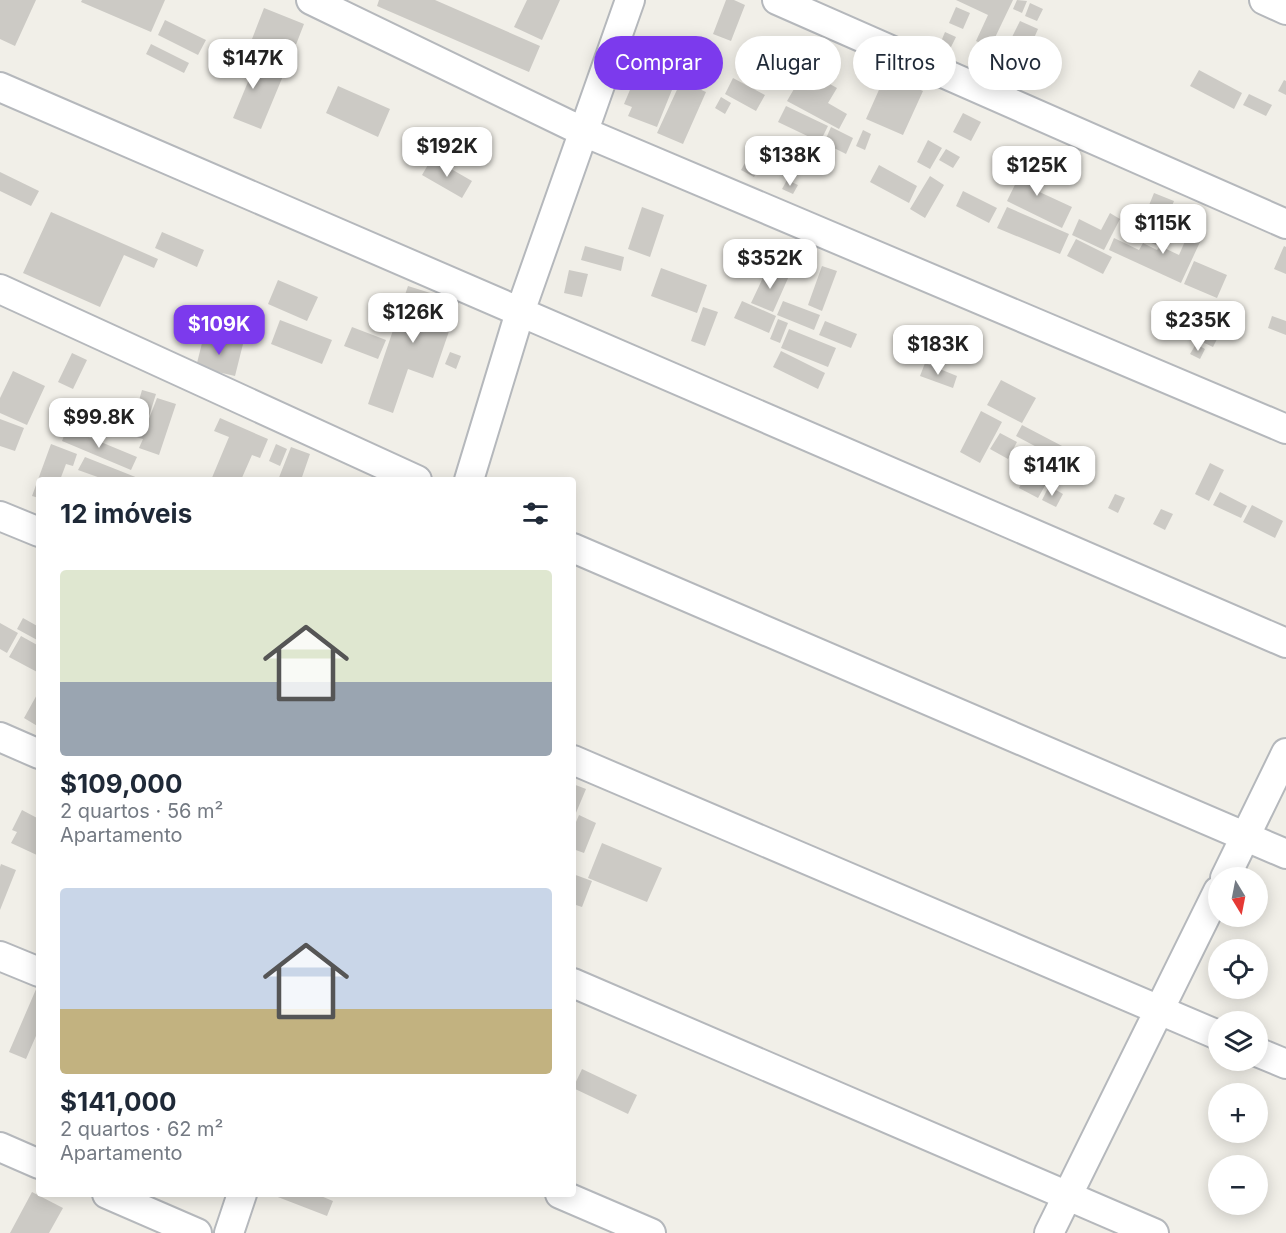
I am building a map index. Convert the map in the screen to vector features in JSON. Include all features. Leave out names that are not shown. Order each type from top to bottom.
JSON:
[{"type":"street","points":[[311,0],[584,132],[1286,429]]},
{"type":"street","points":[[470,477],[520,312],[630,0]]},
{"type":"street","points":[[777,0],[1286,224]]},
{"type":"street","points":[[1264,0],[1286,10]]},
{"type":"street","points":[[0,87],[1286,643]]},
{"type":"street","points":[[0,289],[410,477]]},
{"type":"street","points":[[0,516],[36,531]]},
{"type":"street","points":[[576,549],[1286,854]]},
{"type":"street","points":[[0,737],[36,753]]},
{"type":"street","points":[[1230,867],[1286,753]]},
{"type":"street","points":[[576,761],[1208,1031]]},
{"type":"street","points":[[1049,1233],[1208,911]]},
{"type":"street","points":[[0,956],[36,971]]},
{"type":"street","points":[[576,984],[1154,1233]]},
{"type":"street","points":[[1268,1057],[1286,1064]]},
{"type":"street","points":[[0,1147],[36,1163]]},
{"type":"street","points":[[114,1197],[197,1233]]},
{"type":"street","points":[[229,1233],[241,1197]]},
{"type":"street","points":[[567,1197],[651,1233]]},
{"type":"building","points":[[0,0],[36,0],[15,46],[0,39]]},
{"type":"building","points":[[82,0],[165,0],[151,32],[81,2]]},
{"type":"building","points":[[379,0],[435,0],[540,46],[529,72],[377,6]]},
{"type":"building","points":[[527,0],[560,0],[542,40],[514,27]]},
{"type":"building","points":[[726,0],[734,0],[745,5],[731,41],[713,34]]},
{"type":"building","points":[[956,0],[1013,0],[996,36],[978,36],[988,15]]},
{"type":"building","points":[[1017,0],[1027,1],[1022,13],[1013,9]]},
{"type":"building","points":[[1030,3],[1043,9],[1037,21],[1025,16]]},
{"type":"building","points":[[956,7],[970,13],[963,29],[949,23]]},
{"type":"building","points":[[264,8],[304,24],[285,73],[245,57]]},
{"type":"building","points":[[165,20],[206,40],[198,55],[158,35]]},
{"type":"building","points":[[1020,21],[1038,29],[1035,36],[1012,36]]},
{"type":"building","points":[[151,44],[189,63],[184,73],[146,54]]},
{"type":"building","points":[[222,52],[283,76],[261,129],[233,118],[250,77],[217,64]]},
{"type":"building","points":[[1199,70],[1242,93],[1234,109],[1190,86]]},
{"type":"building","points":[[733,78],[735,90],[756,90],[765,95],[756,111],[725,94]]},
{"type":"building","points":[[1284,80],[1286,81],[1286,95],[1278,91]]},
{"type":"building","points":[[338,86],[390,109],[378,137],[326,113]]},
{"type":"building","points":[[630,90],[672,90],[657,127],[628,116],[632,107],[624,104]]},
{"type":"building","points":[[677,90],[706,92],[683,144],[657,133]]},
{"type":"building","points":[[793,90],[836,90],[828,103],[847,114],[839,129],[787,101]]},
{"type":"building","points":[[879,90],[923,91],[903,135],[866,119]]},
{"type":"building","points":[[1249,94],[1272,105],[1266,116],[1243,105]]},
{"type":"building","points":[[721,97],[731,103],[725,114],[715,108]]},
{"type":"building","points":[[786,106],[828,126],[820,142],[778,122]]},
{"type":"building","points":[[963,113],[981,122],[971,141],[953,132]]},
{"type":"building","points":[[831,127],[853,138],[846,154],[824,143]]},
{"type":"building","points":[[863,130],[871,134],[865,150],[856,146]]},
{"type":"building","points":[[928,140],[942,148],[930,169],[917,162]]},
{"type":"building","points":[[946,149],[960,157],[953,168],[939,160]]},
{"type":"building","points":[[749,156],[762,163],[754,177],[741,170]]},
{"type":"building","points":[[432,158],[472,181],[462,198],[422,175]]},
{"type":"building","points":[[1027,160],[1044,168],[1033,189],[1072,207],[1062,228],[1007,201]]},
{"type":"building","points":[[879,165],[917,186],[909,203],[870,182]]},
{"type":"building","points":[[0,172],[39,191],[31,206],[0,191]]},
{"type":"building","points":[[930,176],[944,185],[925,218],[910,209]]},
{"type":"building","points":[[787,180],[798,185],[793,194],[782,189]]},
{"type":"building","points":[[963,191],[997,208],[989,223],[956,206]]},
{"type":"building","points":[[1154,193],[1174,201],[1156,245],[1136,237]]},
{"type":"building","points":[[642,207],[664,215],[650,257],[628,249]]},
{"type":"building","points":[[1007,207],[1069,234],[1060,254],[997,228]]},
{"type":"building","points":[[51,212],[158,259],[154,268],[124,255],[100,307],[23,273]]},
{"type":"building","points":[[1110,213],[1120,219],[1104,250],[1072,235],[1079,219],[1101,230]]},
{"type":"building","points":[[1193,223],[1206,229],[1181,283],[1109,250],[1114,238],[1139,250],[1143,243],[1157,250],[1160,246],[1179,255]]},
{"type":"building","points":[[162,232],[204,250],[197,267],[155,248]]},
{"type":"building","points":[[1076,239],[1112,257],[1103,274],[1067,256]]},
{"type":"building","points":[[585,246],[624,257],[621,271],[581,260]]},
{"type":"building","points":[[1284,246],[1286,247],[1286,274],[1274,269]]},
{"type":"building","points":[[1194,261],[1227,275],[1217,298],[1184,284]]},
{"type":"building","points":[[822,266],[837,271],[822,311],[808,305]]},
{"type":"building","points":[[768,267],[789,276],[773,312],[751,303]]},
{"type":"building","points":[[661,268],[707,285],[697,313],[651,296]]},
{"type":"building","points":[[569,270],[588,274],[582,297],[564,293]]},
{"type":"building","points":[[278,280],[318,297],[307,321],[268,304]]},
{"type":"building","points":[[408,286],[459,302],[433,378],[408,369],[393,413],[368,404]]},
{"type":"building","points":[[742,301],[776,316],[769,333],[734,318]]},
{"type":"building","points":[[783,301],[820,315],[814,330],[777,315]]},
{"type":"building","points":[[703,307],[718,312],[705,346],[691,341]]},
{"type":"building","points":[[1208,313],[1226,321],[1213,347],[1196,339]]},
{"type":"building","points":[[1272,316],[1286,321],[1286,335],[1268,328]]},
{"type":"building","points":[[778,319],[788,323],[780,343],[770,339]]},
{"type":"building","points":[[280,320],[332,340],[322,364],[271,344]]},
{"type":"building","points":[[825,321],[857,334],[851,348],[819,335]]},
{"type":"building","points":[[352,327],[386,340],[378,359],[344,346]]},
{"type":"building","points":[[789,329],[836,348],[828,367],[781,348]]},
{"type":"building","points":[[204,335],[243,344],[235,376],[196,367]]},
{"type":"building","points":[[1196,344],[1205,349],[1200,359],[1190,354]]},
{"type":"building","points":[[781,351],[825,373],[818,389],[773,367]]},
{"type":"building","points":[[450,352],[461,356],[456,369],[445,364]]},
{"type":"building","points":[[72,353],[87,360],[73,389],[58,382]]},
{"type":"building","points":[[925,363],[957,376],[953,388],[920,376]]},
{"type":"building","points":[[13,371],[45,386],[27,425],[0,413],[0,398]]},
{"type":"building","points":[[1001,380],[1036,398],[1022,423],[987,405]]},
{"type":"building","points":[[142,390],[156,394],[145,429],[157,398],[176,404],[159,455],[139,448],[143,439],[129,435]]},
{"type":"building","points":[[981,411],[1002,422],[980,463],[960,452]]},
{"type":"building","points":[[220,418],[268,439],[260,458],[252,455],[242,477],[212,477],[229,437],[214,431]]},
{"type":"building","points":[[0,419],[24,428],[15,451],[0,446]]},
{"type":"building","points":[[1022,425],[1064,447],[1053,469],[1041,463],[1046,452],[1016,436]]},
{"type":"building","points":[[67,428],[137,457],[131,470],[62,441]]},
{"type":"building","points":[[1000,433],[1017,442],[1008,459],[990,449]]},
{"type":"building","points":[[51,444],[77,454],[73,466],[66,464],[61,477],[39,477]]},
{"type":"building","points":[[276,444],[287,449],[280,466],[269,461]]},
{"type":"building","points":[[291,447],[310,454],[302,477],[279,477]]},
{"type":"building","points":[[85,457],[135,477],[98,477],[78,470]]},
{"type":"building","points":[[1210,463],[1224,470],[1209,501],[1195,494]]},
{"type":"building","points":[[1031,465],[1051,475],[1038,498],[1019,488]]},
{"type":"building","points":[[36,485],[36,497],[32,496]]},
{"type":"building","points":[[1049,486],[1063,494],[1056,507],[1042,500]]},
{"type":"building","points":[[1220,492],[1247,506],[1241,518],[1213,505]]},
{"type":"building","points":[[1115,494],[1125,498],[1118,513],[1108,508]]},
{"type":"building","points":[[1252,505],[1283,521],[1275,538],[1243,522]]},
{"type":"building","points":[[1161,509],[1173,514],[1165,530],[1153,524]]},
{"type":"building","points":[[23,618],[36,625],[36,639],[17,629]]},
{"type":"building","points":[[0,623],[18,633],[7,653],[0,649]]},
{"type":"building","points":[[21,636],[36,644],[36,671],[9,657]]},
{"type":"building","points":[[36,696],[36,725],[24,718]]},
{"type":"building","points":[[576,785],[586,789],[576,813]]},
{"type":"building","points":[[22,810],[36,817],[36,855],[11,843],[17,832],[12,830]]},
{"type":"building","points":[[579,815],[596,823],[584,853],[576,850],[576,822]]},
{"type":"building","points":[[602,843],[662,868],[647,902],[588,878]]},
{"type":"building","points":[[1,864],[16,870],[0,910],[0,867]]},
{"type":"building","points":[[576,875],[592,881],[582,907],[576,905]]},
{"type":"building","points":[[36,989],[36,1036],[26,1059],[9,1052]]},
{"type":"building","points":[[582,1069],[637,1095],[628,1114],[576,1089],[576,1082]]},
{"type":"building","points":[[32,1192],[36,1194],[36,1197],[42,1197],[63,1208],[49,1233],[10,1233]]},
{"type":"building","points":[[278,1197],[323,1197],[333,1201],[327,1216]]}]
